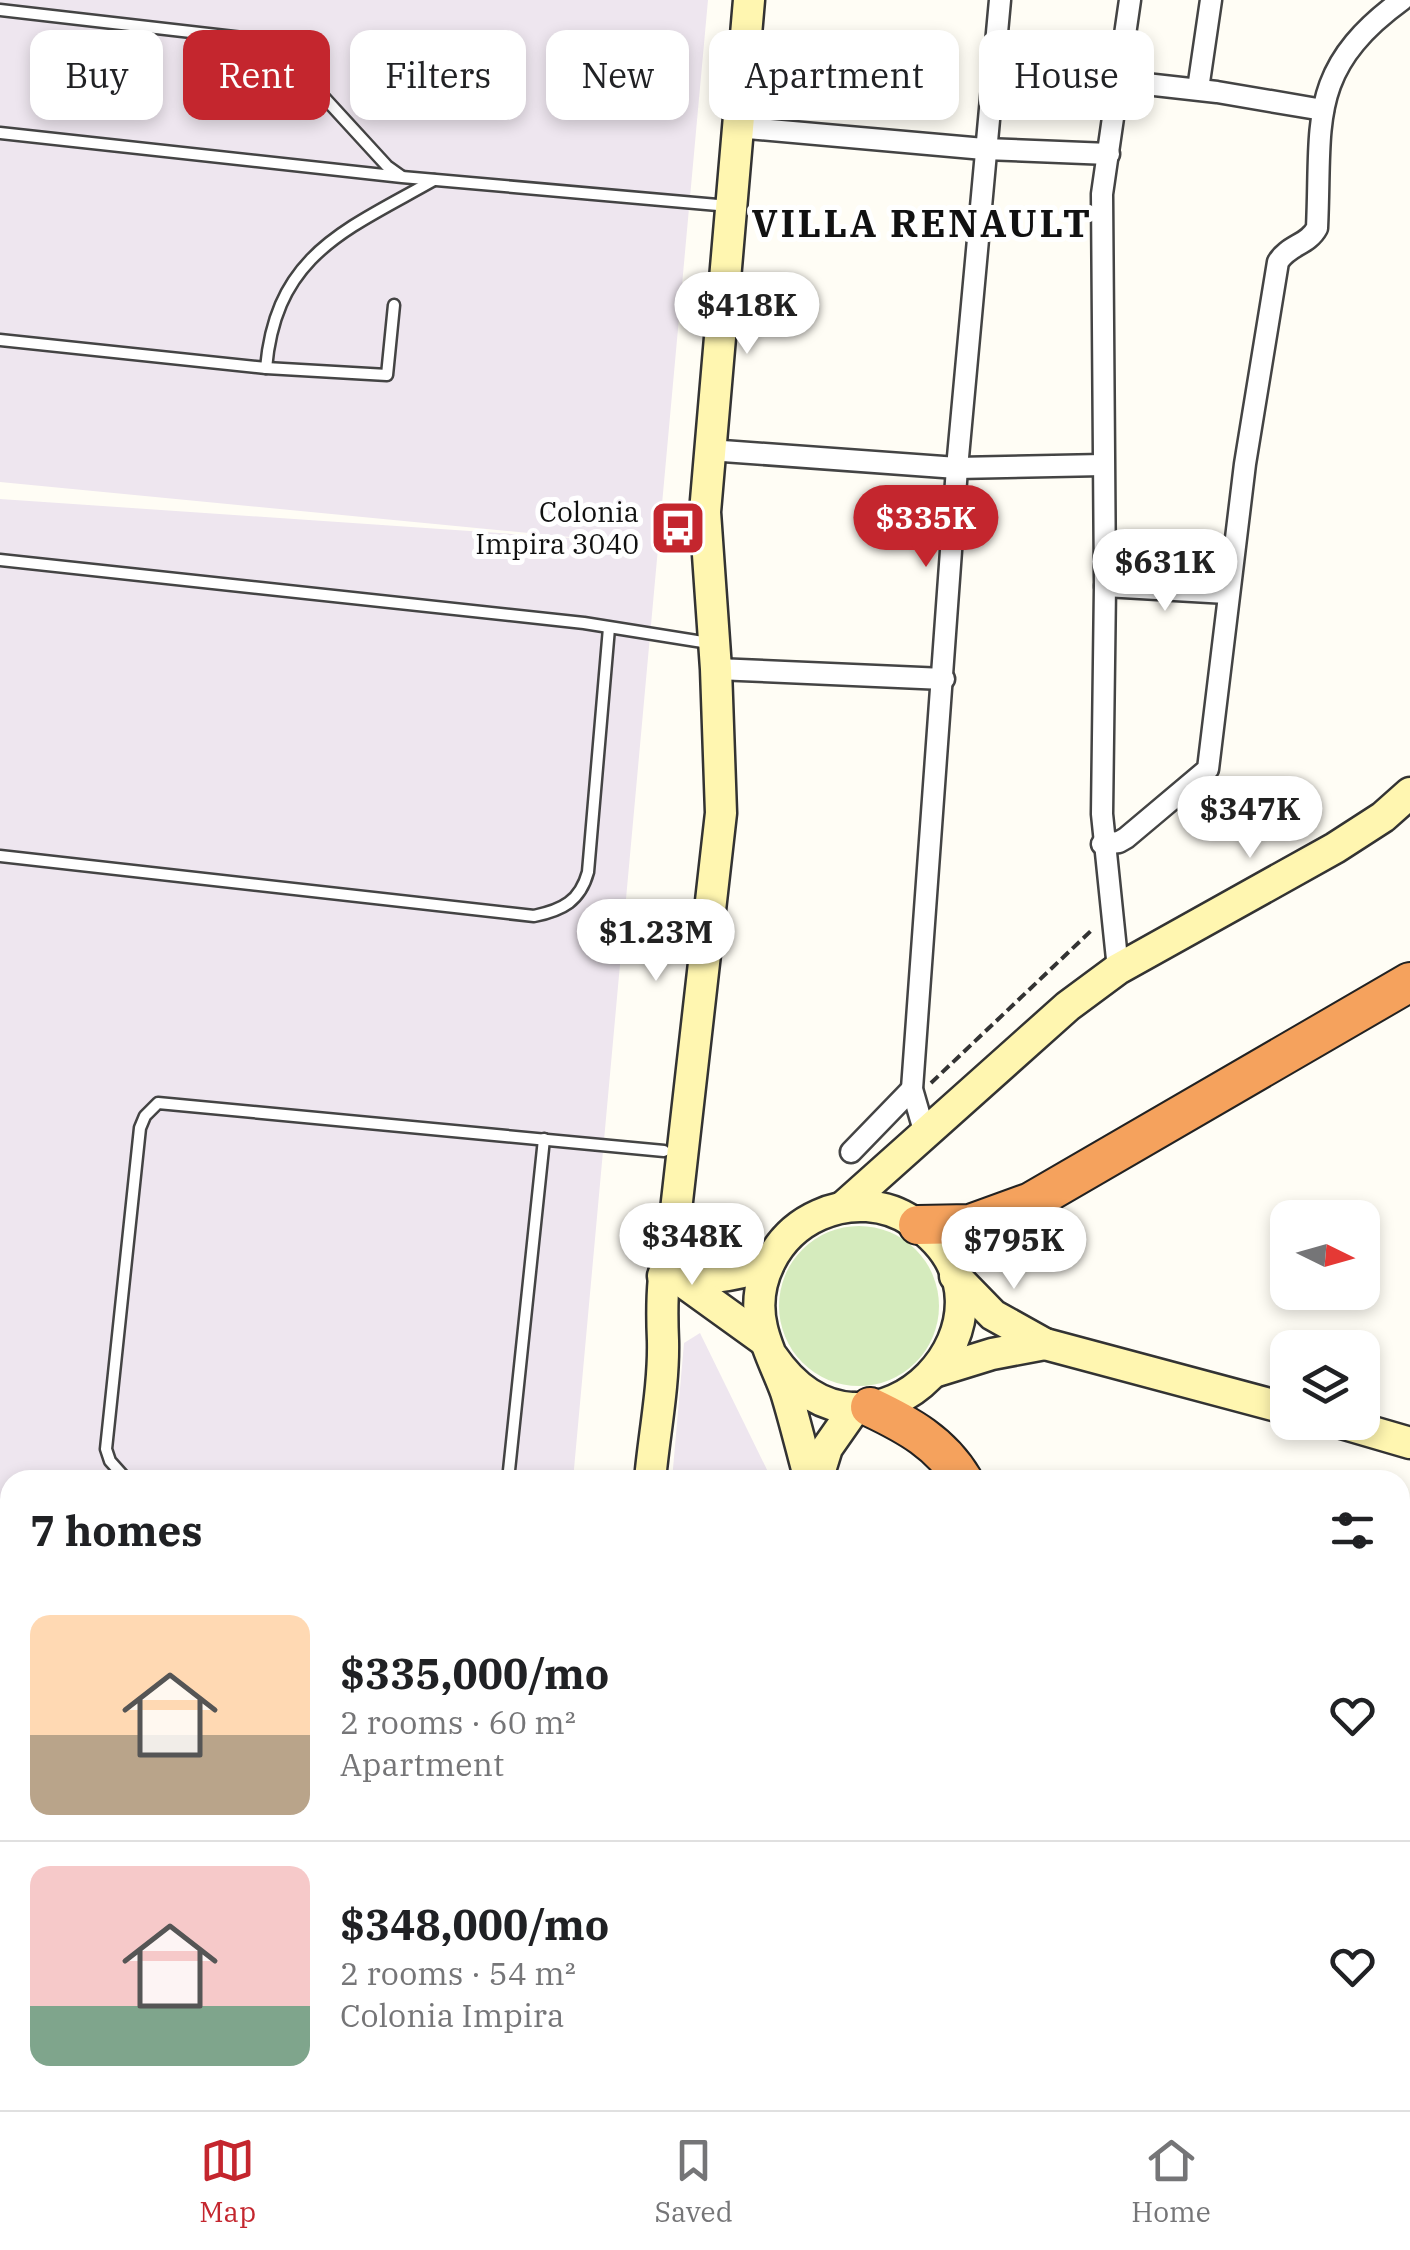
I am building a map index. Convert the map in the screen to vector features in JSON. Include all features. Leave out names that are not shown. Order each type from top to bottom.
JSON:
[{"type":"highway","points":[[918,1225],[970,1224],[1031,1202],[1410,982]]},
{"type":"highway","points":[[863,1408],[916,1430],[955,1470]]},
{"type":"main road","points":[[634,1470],[638,1391],[669,1270],[721,813],[705,512],[748,0]]},
{"type":"main road","points":[[718,713],[702,810],[692,941],[664,1151],[660,1216],[669,1270],[768,1349],[782,1372],[808,1393],[837,1405],[863,1408],[914,1392],[937,1371],[958,1330],[960,1302],[955,1276],[938,1243],[918,1225],[878,1208],[842,1207],[826,1212],[798,1227],[778,1247],[769,1263],[759,1310],[768,1349],[810,1470]]},
{"type":"main road","points":[[842,1207],[1068,1006],[1118,969],[1335,848],[1383,817],[1410,793]]},
{"type":"main road","points":[[669,1270],[735,1274],[769,1263]]},
{"type":"main road","points":[[955,1276],[993,1315],[1045,1344],[1270,1404]]},
{"type":"main road","points":[[651,1470],[663,1342],[660,1314]]},
{"type":"main road","points":[[937,1371],[992,1354],[1045,1344]]},
{"type":"main road","points":[[818,1470],[827,1448],[863,1408]]},
{"type":"main road","points":[[1380,1434],[1410,1442]]},
{"type":"street","points":[[925,1134],[912,1090],[957,468],[1000,0]]},
{"type":"street","points":[[1126,30],[1130,0]]},
{"type":"street","points":[[1198,89],[1211,0]]},
{"type":"street","points":[[1102,844],[1119,842],[1208,770],[1227,592],[1278,262],[1283,253],[1312,237],[1318,228],[1323,110],[1326,90],[1339,61],[1379,17],[1402,0]]},
{"type":"street","points":[[1379,17],[1410,12]]},
{"type":"street","points":[[1154,85],[1323,110]]},
{"type":"street","points":[[1114,120],[1102,194],[1105,586],[1102,844],[1118,969]]},
{"type":"street","points":[[736,126],[984,149],[1109,154]]},
{"type":"street","points":[[709,450],[957,468],[1102,465]]},
{"type":"street","points":[[1105,586],[1227,592]]},
{"type":"street","points":[[715,656],[944,679]]},
{"type":"street","points":[[850,1152],[912,1090]]},
{"type":"lane","points":[[0,10],[243,38],[268,45],[288,58],[386,166],[402,177]]},
{"type":"lane","points":[[0,133],[402,177],[729,206]]},
{"type":"lane","points":[[266,368],[281,302],[314,253],[342,232],[434,180]]},
{"type":"lane","points":[[0,340],[266,368],[387,375],[394,305]]},
{"type":"lane","points":[[0,560],[609,628],[715,656]]},
{"type":"lane","points":[[0,856],[534,916],[556,912],[576,900],[588,872],[609,628]]},
{"type":"lane","points":[[118,1470],[106,1449],[140,1128],[158,1103],[664,1151]]},
{"type":"lane","points":[[509,1470],[544,1139]]},
{"type":"path","points":[[912,1090],[933,1083],[1112,911]]},
{"type":"shaded area","points":[[0,0],[708,0],[574,1470],[0,1470],[0,499],[601,540],[0,482]]},
{"type":"shaded area","points":[[700,1333],[767,1470],[673,1470],[684,1343]]},
{"type":"green space","points":[[859,1226],[890,1232],[915,1250],[933,1275],[939,1306],[933,1337],[915,1362],[890,1380],[859,1386],[828,1380],[803,1362],[785,1337],[779,1306],[785,1275],[803,1250],[828,1232]]},
{"type":"place","name":"Colonia Impira 3040","points":[[678,528]]},
{"type":"district","name":"VILLA RENAULT","points":[[922,224]]}]
